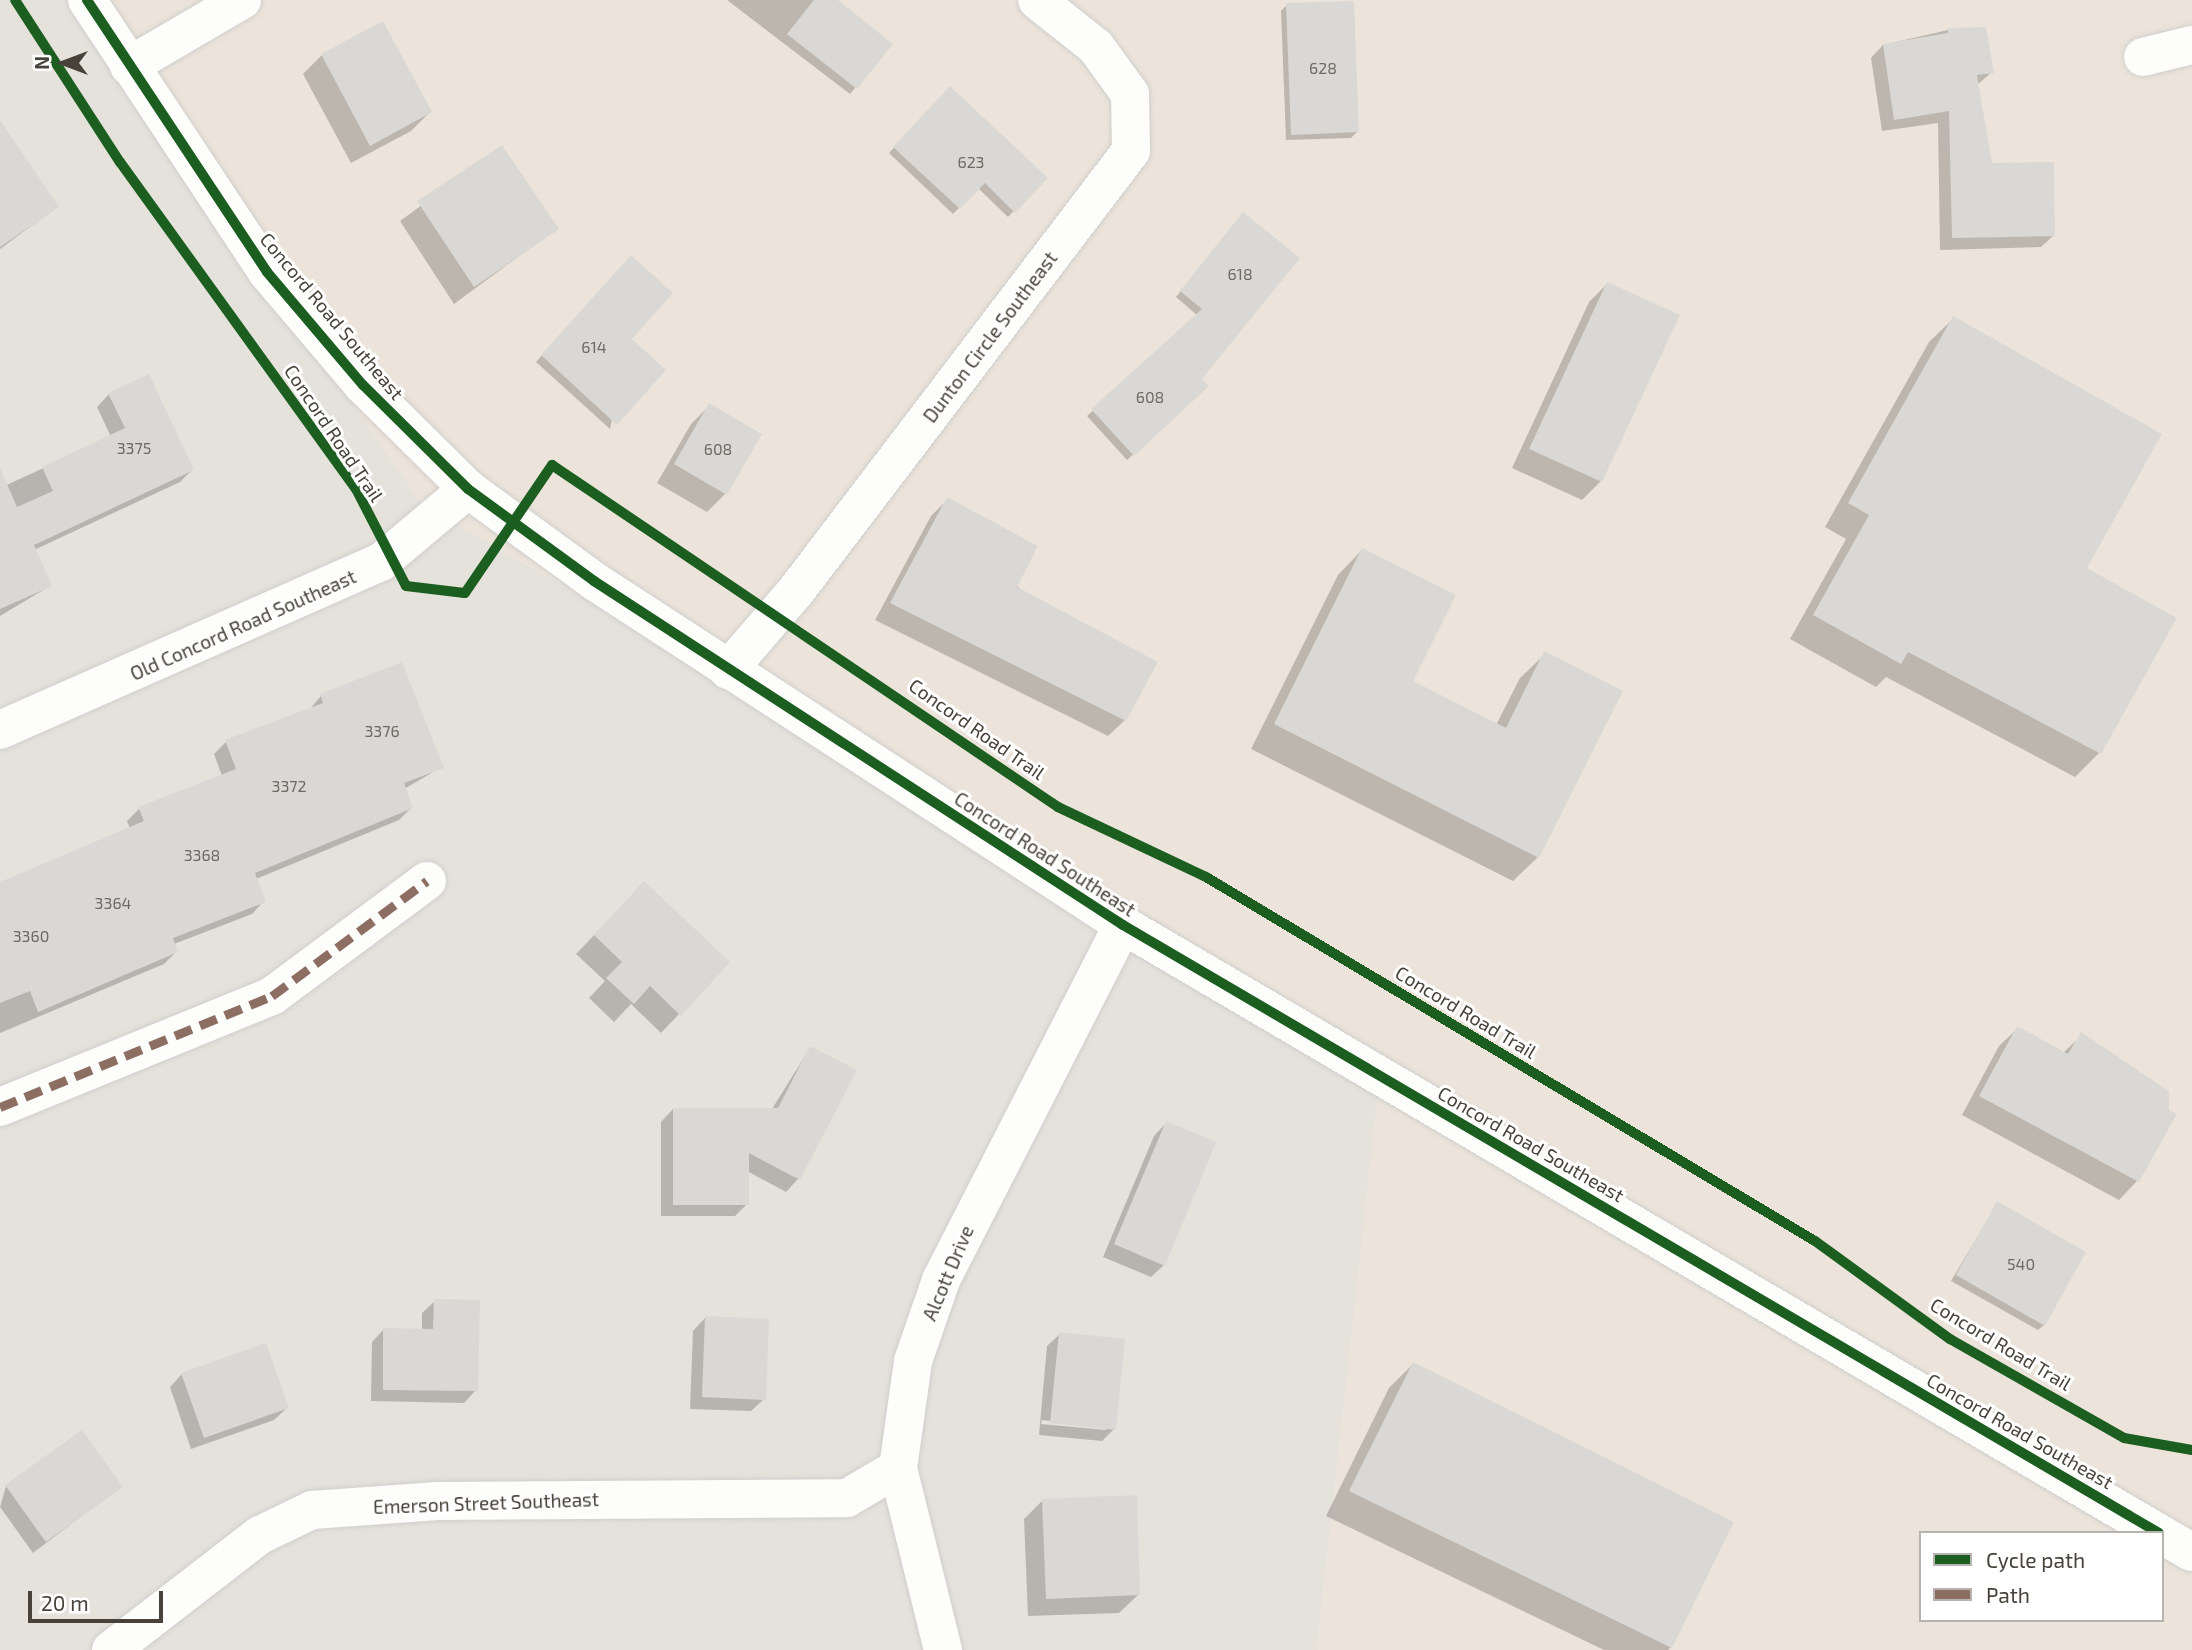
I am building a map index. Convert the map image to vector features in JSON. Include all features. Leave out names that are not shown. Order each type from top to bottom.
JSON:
[{"type":"street","name":"Concord Road Southeast","points":[[87,0],[267,272],[363,385],[468,489],[728,670],[1123,925],[2156,1531]]},
{"type":"street","points":[[129,66],[242,0]]},
{"type":"street","name":"Dunton Circle Southeast","points":[[728,670],[796,591],[1132,151],[1130,94],[1096,47],[1037,0]]},
{"type":"street","points":[[2143,57],[2192,45]]},
{"type":"street","name":"Old Concord Road Southeast","points":[[0,730],[381,562],[468,489]]},
{"type":"street","points":[[0,1107],[272,996],[427,881]]},
{"type":"street","name":"Alcott Drive","points":[[943,1650],[898,1468],[913,1361],[941,1280],[1123,925]]},
{"type":"street","name":"Emerson Street Southeast","points":[[111,1650],[157,1632],[260,1535],[312,1510],[438,1501],[847,1498],[898,1468]]},
{"type":"street","name":"Concord Road Southeast","points":[[2164,1536],[2192,1552]]},
{"type":"shaded area","points":[[0,0],[84,0],[778,704],[1383,1054],[1317,1650],[0,1650]]},
{"type":"shaded area","points":[[84,0],[2192,0],[2192,1650],[1317,1650],[1382,1054],[422,505],[143,101]]},
{"type":"building","points":[[814,0],[838,0],[893,44],[857,89],[787,34]]},
{"type":"building","points":[[1354,1],[1359,132],[1291,135],[1286,3]]},
{"type":"building","points":[[383,21],[432,112],[370,146],[321,54]]},
{"type":"building","points":[[1986,27],[1994,73],[1977,75],[1992,163],[2054,162],[2055,236],[1952,238],[1949,111],[1894,120],[1883,44],[1948,33],[1948,28]]},
{"type":"building","points":[[950,86],[1048,178],[1015,213],[985,183],[960,209],[893,147]]},
{"type":"building","points":[[0,120],[59,207],[0,247]]},
{"type":"building","points":[[502,145],[559,229],[474,287],[417,201]]},
{"type":"building","points":[[1243,212],[1300,258],[1202,379],[1209,386],[1134,456],[1091,409],[1202,309],[1180,291]]},
{"type":"building","points":[[631,255],[673,293],[632,339],[666,370],[617,425],[541,355]]},
{"type":"building","points":[[1607,282],[1680,315],[1602,482],[1529,449]]},
{"type":"building","points":[[1953,316],[2162,434],[2087,568],[2177,618],[2101,754],[1908,652],[1901,664],[1813,615],[1869,515],[1848,503]]},
{"type":"building","points":[[149,374],[194,470],[34,545],[52,586],[0,609],[0,468],[17,507],[53,491],[42,467],[125,428],[108,393]]},
{"type":"building","points":[[709,403],[762,434],[727,495],[674,464]]},
{"type":"building","points":[[947,497],[1038,546],[1017,587],[1158,662],[1126,721],[890,603]]},
{"type":"building","points":[[1362,548],[1456,595],[1413,681],[1506,728],[1544,651],[1623,691],[1539,858],[1274,724]]},
{"type":"building","points":[[402,662],[444,768],[404,783],[413,808],[255,873],[266,902],[173,938],[178,952],[38,1012],[30,991],[0,1003],[0,882],[144,821],[138,807],[236,769],[225,740],[323,703],[320,694]]},
{"type":"building","points":[[644,881],[730,962],[681,1016],[650,986],[634,1004],[606,978],[622,962],[594,935]]},
{"type":"building","points":[[2017,1026],[2068,1054],[2081,1032],[2169,1091],[2169,1110],[2177,1114],[2139,1182],[1979,1096]]},
{"type":"building","points":[[810,1046],[857,1070],[800,1180],[749,1153],[749,1205],[673,1205],[673,1108],[778,1108]]},
{"type":"building","points":[[1166,1121],[1216,1142],[1165,1266],[1114,1244]]},
{"type":"building","points":[[1997,1201],[2086,1252],[2045,1326],[1956,1275]]},
{"type":"building","points":[[434,1299],[480,1300],[478,1391],[383,1390],[383,1328],[433,1329]]},
{"type":"building","points":[[705,1316],[769,1319],[766,1400],[702,1397]]},
{"type":"building","points":[[1059,1332],[1125,1339],[1116,1430],[1050,1423]]},
{"type":"building","points":[[266,1343],[289,1408],[204,1438],[181,1373]]},
{"type":"building","points":[[1413,1362],[1734,1522],[1672,1648],[1349,1491]]},
{"type":"building","points":[[82,1430],[123,1487],[46,1542],[5,1485]]},
{"type":"building","points":[[1137,1495],[1140,1595],[1046,1599],[1042,1499]]},
{"type":"marked path","points":[[0,1107],[272,996],[427,881]]},
{"type":"cycle path","name":"Concord Road Trail","points":[[15,0],[120,162],[356,489],[406,586],[465,593],[552,465],[1058,807],[1206,877],[1815,1241],[1950,1339],[2124,1438],[2192,1450]]},
{"type":"cycle path","points":[[87,0],[267,272],[363,385],[468,489],[594,581],[1123,925],[2156,1531]]}]
